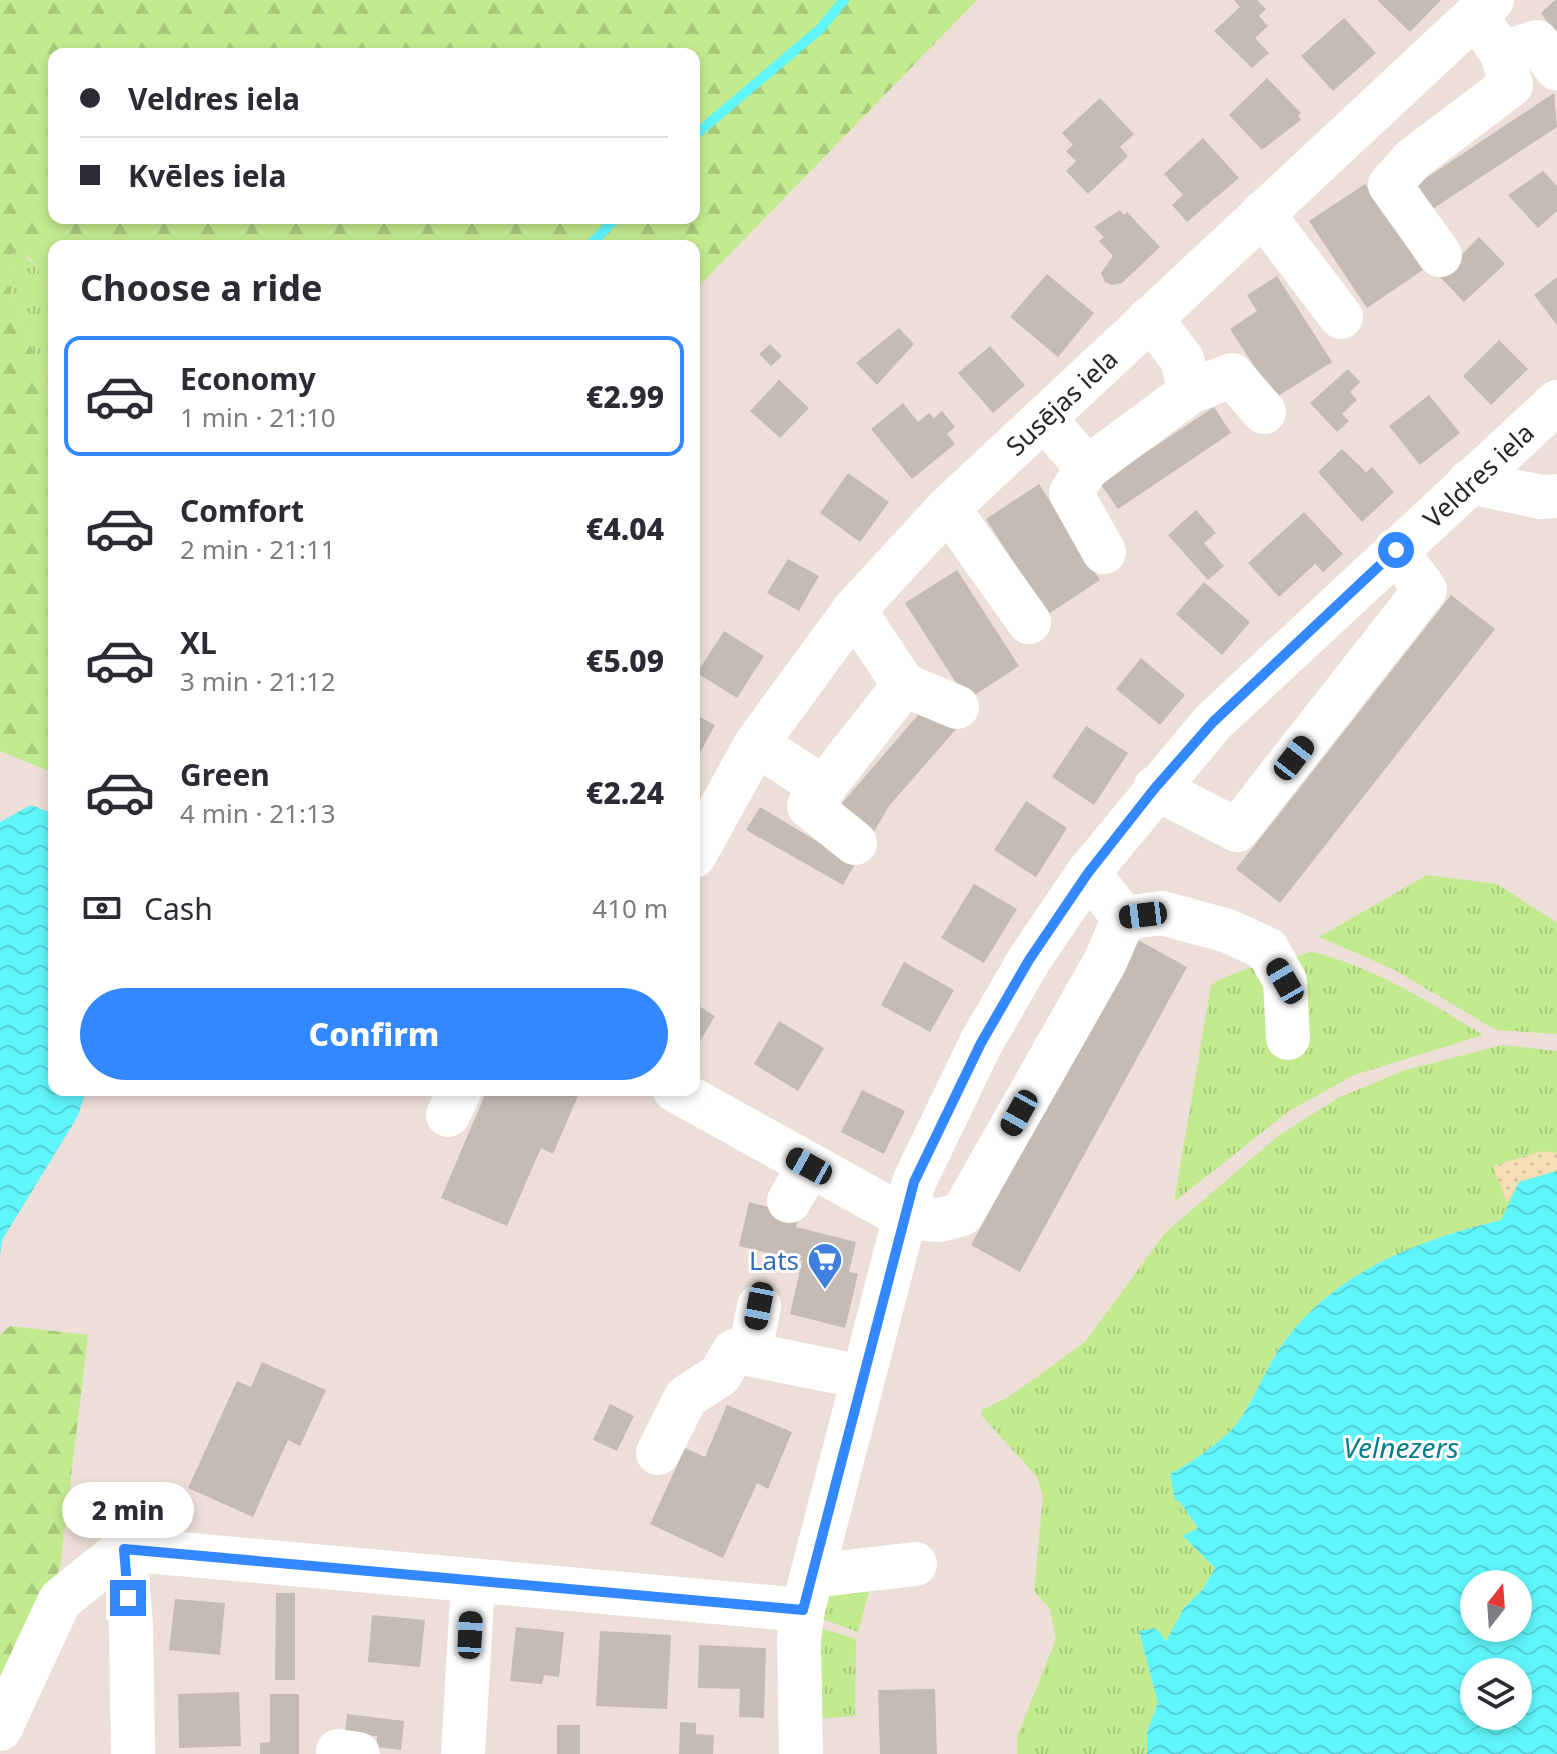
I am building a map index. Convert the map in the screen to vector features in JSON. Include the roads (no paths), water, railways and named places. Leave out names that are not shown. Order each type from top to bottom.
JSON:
[{"type":"street","points":[[1440,255],[1390,185],[1413,159],[1511,85],[1484,8]]},
{"type":"street","name":"Susējas iela","points":[[700,845],[756,744],[854,610],[948,508],[1484,8]]},
{"type":"street","points":[[1502,53],[1537,42],[1557,69]]},
{"type":"street","points":[[1371,111],[1413,159]]},
{"type":"street","points":[[1262,213],[1341,317]]},
{"type":"street","points":[[1150,318],[1182,359],[1190,392]]},
{"type":"street","points":[[1104,552],[1071,493],[1087,468],[1190,392],[1232,375],[1264,412]]},
{"type":"street","name":"Veldres iela","points":[[801,1754],[799,1639],[862,1377],[914,1182],[981,1043],[1029,960],[1088,873],[1155,788],[1213,722],[1557,402]]},
{"type":"street","points":[[1044,418],[1087,468]]},
{"type":"street","points":[[1469,482],[1541,497],[1557,496]]},
{"type":"street","points":[[948,508],[1029,622]]},
{"type":"street","points":[[1155,788],[1237,830],[1425,590],[1396,550]]},
{"type":"street","points":[[854,610],[904,685],[957,707]]},
{"type":"street","points":[[855,843],[809,806],[904,685]]},
{"type":"street","points":[[756,744],[824,788]]},
{"type":"street","points":[[1088,873],[1124,918]]},
{"type":"street","points":[[1124,918],[1162,913],[1228,931],[1267,949],[1285,981],[1288,1038]]},
{"type":"street","points":[[683,1096],[799,1183],[904,1217],[940,1220],[962,1214],[1105,962],[1124,918]]},
{"type":"street","points":[[750,1352],[759,1306]]},
{"type":"street","points":[[658,1453],[686,1397],[720,1375],[734,1351],[862,1377]]},
{"type":"street","points":[[0,1729],[60,1600],[124,1549],[473,1581],[808,1593],[915,1564]]},
{"type":"street","points":[[124,1549],[131,1623],[133,1754]]},
{"type":"street","points":[[463,1754],[473,1581]]},
{"type":"water","points":[[31,805],[48,812],[48,1096],[84,1096],[78,1116],[2,1240],[0,1257],[0,822]]},
{"type":"water","name":"Velnezers","points":[[1557,1171],[1557,1754],[1147,1754],[1147,1732],[1158,1703],[1139,1631],[1156,1628],[1166,1641],[1184,1608],[1203,1589],[1215,1568],[1183,1536],[1198,1528],[1180,1502],[1175,1500],[1170,1474],[1204,1453],[1234,1427],[1287,1338],[1331,1293],[1412,1248],[1501,1220],[1519,1182]]},
{"type":"waterway","points":[[700,131],[820,29],[844,0]]},
{"type":"waterway","points":[[595,240],[610,224]]},
{"type":"place","name":"Lats","points":[[825,1291]]}]
